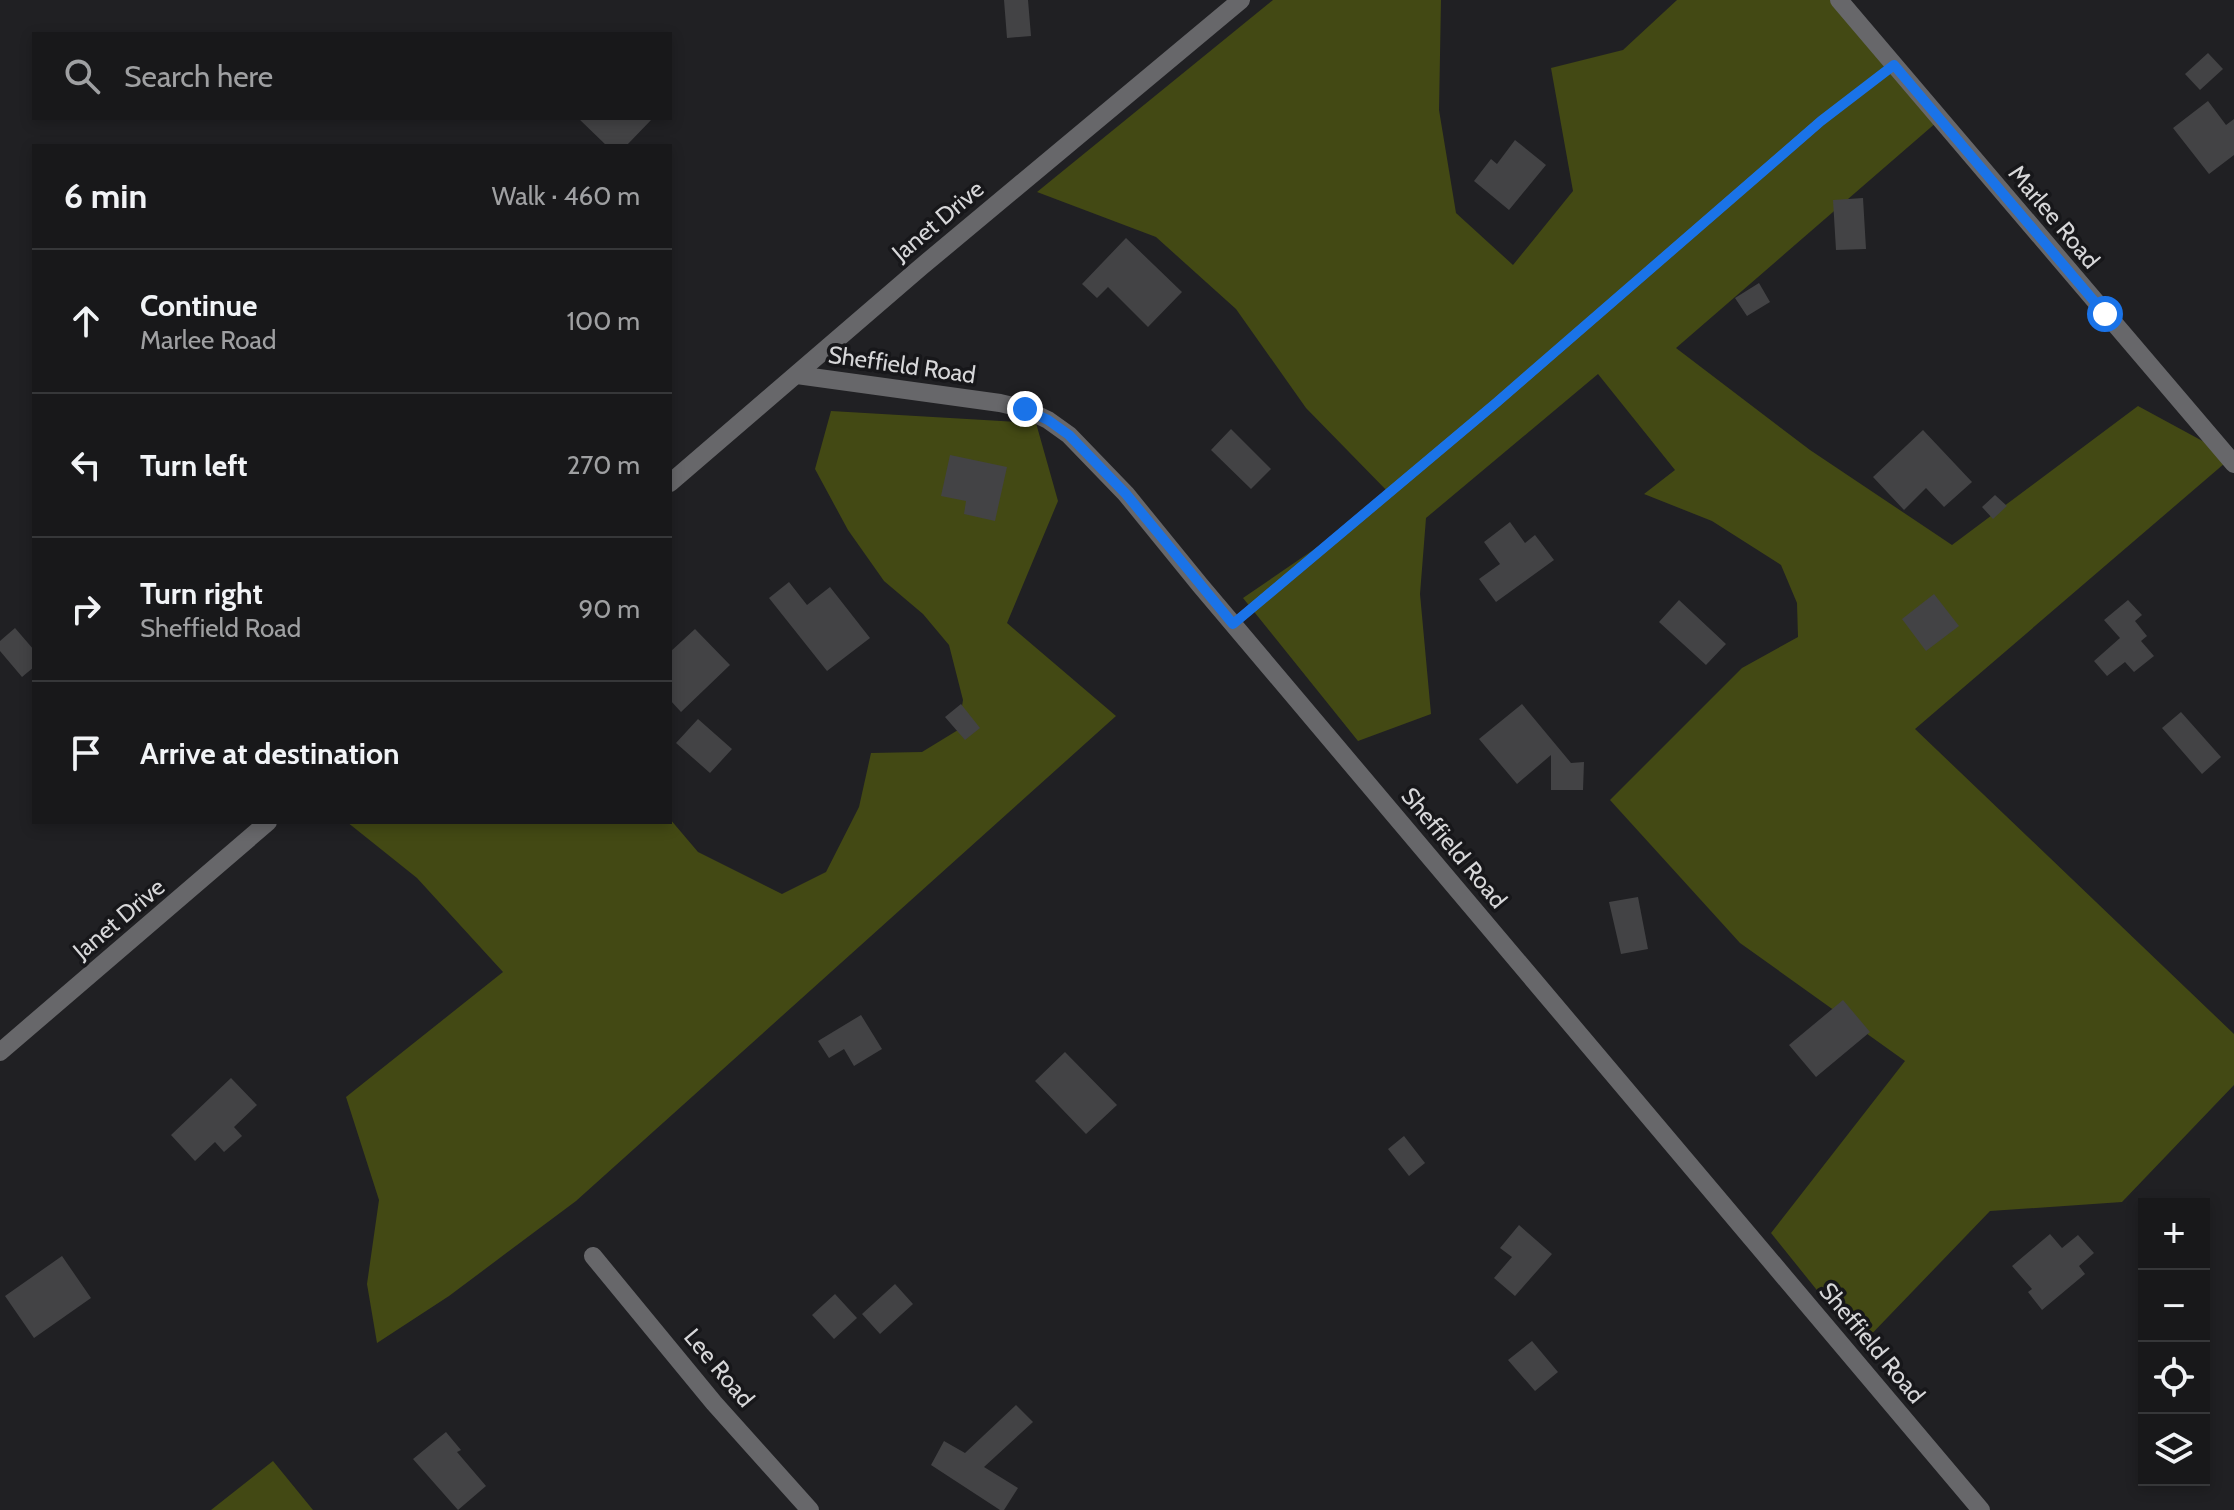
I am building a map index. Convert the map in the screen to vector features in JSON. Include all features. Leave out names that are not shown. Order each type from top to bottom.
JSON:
[{"type":"street","name":"Janet Drive","points":[[672,481],[921,267],[1241,0]]},
{"type":"street","name":"Marlee Road","points":[[1839,0],[2234,464]]},
{"type":"street","name":"Sheffield Road","points":[[797,375],[1000,403],[1025,409],[1069,435],[1126,494],[1981,1510]]},
{"type":"street","name":"Janet Drive","points":[[0,1052],[266,824]]},
{"type":"street","name":"Lee Road","points":[[593,1256],[714,1403],[810,1510]]},
{"type":"lane","points":[[1233,624],[1496,403],[1821,121],[1894,65]]},
{"type":"green space","points":[[1273,0],[1441,0],[1439,110],[1456,213],[1513,265],[1573,191],[1551,68],[1623,50],[1677,0],[1841,0],[1945,115],[1676,348],[1810,450],[1952,545],[2138,406],[2232,457],[1915,729],[2234,1034],[2234,1085],[2122,1202],[1990,1211],[1861,1345],[1771,1233],[1905,1061],[1740,943],[1610,800],[1742,668],[1798,637],[1797,603],[1781,565],[1712,521],[1644,494],[1675,470],[1598,374],[1426,518],[1420,594],[1431,714],[1358,741],[1243,598],[1392,496],[1306,408],[1236,309],[1156,237],[1037,192]]},
{"type":"green space","points":[[831,411],[1036,423],[1058,501],[1007,623],[1116,716],[576,1201],[449,1296],[377,1343],[367,1284],[379,1200],[346,1097],[503,972],[417,878],[350,824],[672,824],[672,821],[698,852],[782,894],[826,872],[859,807],[871,753],[922,752],[958,730],[963,700],[949,645],[923,614],[884,581],[848,530],[815,469]]},
{"type":"green space","points":[[273,1461],[313,1510],[211,1510]]},
{"type":"building","points":[[1004,0],[1028,0],[1031,36],[1007,38]]},
{"type":"building","points":[[2208,53],[2223,69],[2200,90],[2185,74]]},
{"type":"building","points":[[2208,101],[2226,125],[2234,119],[2234,155],[2209,174],[2173,128]]},
{"type":"building","points":[[580,120],[651,120],[628,144],[605,144]]},
{"type":"building","points":[[1515,140],[1546,165],[1509,210],[1474,181],[1491,159],[1497,164]]},
{"type":"building","points":[[1863,198],[1866,249],[1836,250],[1833,200]]},
{"type":"building","points":[[1126,238],[1182,292],[1148,327],[1108,287],[1097,298],[1082,284]]},
{"type":"building","points":[[1759,283],[1770,302],[1747,316],[1735,298]]},
{"type":"building","points":[[1231,429],[1271,469],[1251,489],[1211,450]]},
{"type":"building","points":[[1923,430],[1972,482],[1944,507],[1926,488],[1904,510],[1873,477]]},
{"type":"building","points":[[950,455],[1007,467],[995,521],[964,514],[966,501],[941,496]]},
{"type":"building","points":[[1995,495],[2007,506],[1993,519],[1982,507]]},
{"type":"building","points":[[1510,522],[1525,543],[1535,535],[1554,560],[1496,602],[1479,579],[1500,564],[1484,542]]},
{"type":"building","points":[[789,582],[807,605],[830,587],[870,638],[827,671],[769,598]]},
{"type":"building","points":[[1934,594],[1959,626],[1926,651],[1902,619]]},
{"type":"building","points":[[1679,600],[1726,644],[1706,665],[1659,622]]},
{"type":"building","points":[[2128,600],[2142,615],[2135,621],[2147,636],[2141,641],[2154,656],[2134,672],[2125,662],[2107,676],[2094,661],[2120,638],[2104,620]]},
{"type":"building","points":[[15,628],[32,648],[32,669],[22,677],[0,651],[0,641]]},
{"type":"building","points":[[695,629],[730,665],[681,712],[672,702],[672,650]]},
{"type":"building","points":[[961,704],[980,728],[965,740],[945,717]]},
{"type":"building","points":[[1522,704],[1571,763],[1584,762],[1583,790],[1551,790],[1551,755],[1517,784],[1479,739]]},
{"type":"building","points":[[2181,712],[2221,757],[2202,774],[2162,728]]},
{"type":"building","points":[[698,719],[732,749],[710,773],[676,743]]},
{"type":"building","points":[[1638,897],[1648,949],[1621,954],[1609,902]]},
{"type":"building","points":[[1843,1000],[1870,1032],[1816,1077],[1789,1045]]},
{"type":"building","points":[[861,1015],[882,1049],[854,1066],[844,1049],[829,1058],[818,1041]]},
{"type":"building","points":[[1065,1052],[1117,1105],[1086,1134],[1035,1081]]},
{"type":"building","points":[[231,1078],[257,1105],[234,1127],[242,1136],[224,1152],[215,1142],[195,1161],[171,1135]]},
{"type":"building","points":[[1404,1136],[1425,1163],[1409,1176],[1388,1149]]},
{"type":"building","points":[[1519,1225],[1552,1254],[1515,1296],[1494,1278],[1512,1257],[1500,1248]]},
{"type":"building","points":[[2050,1234],[2062,1248],[2078,1235],[2094,1253],[2079,1266],[2085,1274],[2042,1310],[2028,1292],[2032,1289],[2012,1266]]},
{"type":"building","points":[[62,1256],[91,1298],[34,1338],[5,1296]]},
{"type":"building","points":[[895,1284],[913,1304],[880,1334],[862,1314]]},
{"type":"building","points":[[835,1294],[857,1318],[834,1339],[812,1315]]},
{"type":"building","points":[[1532,1341],[1558,1372],[1535,1391],[1508,1360]]},
{"type":"building","points":[[1016,1405],[1033,1422],[984,1467],[1018,1488],[1004,1510],[1000,1510],[931,1465],[944,1441],[965,1453]]},
{"type":"building","points":[[446,1432],[461,1450],[457,1452],[486,1486],[458,1510],[413,1459]]},
{"type":"route","points":[[1025,409],[1069,435],[1126,494],[1233,624],[1496,403],[1821,121],[1894,65],[2105,314]]}]
